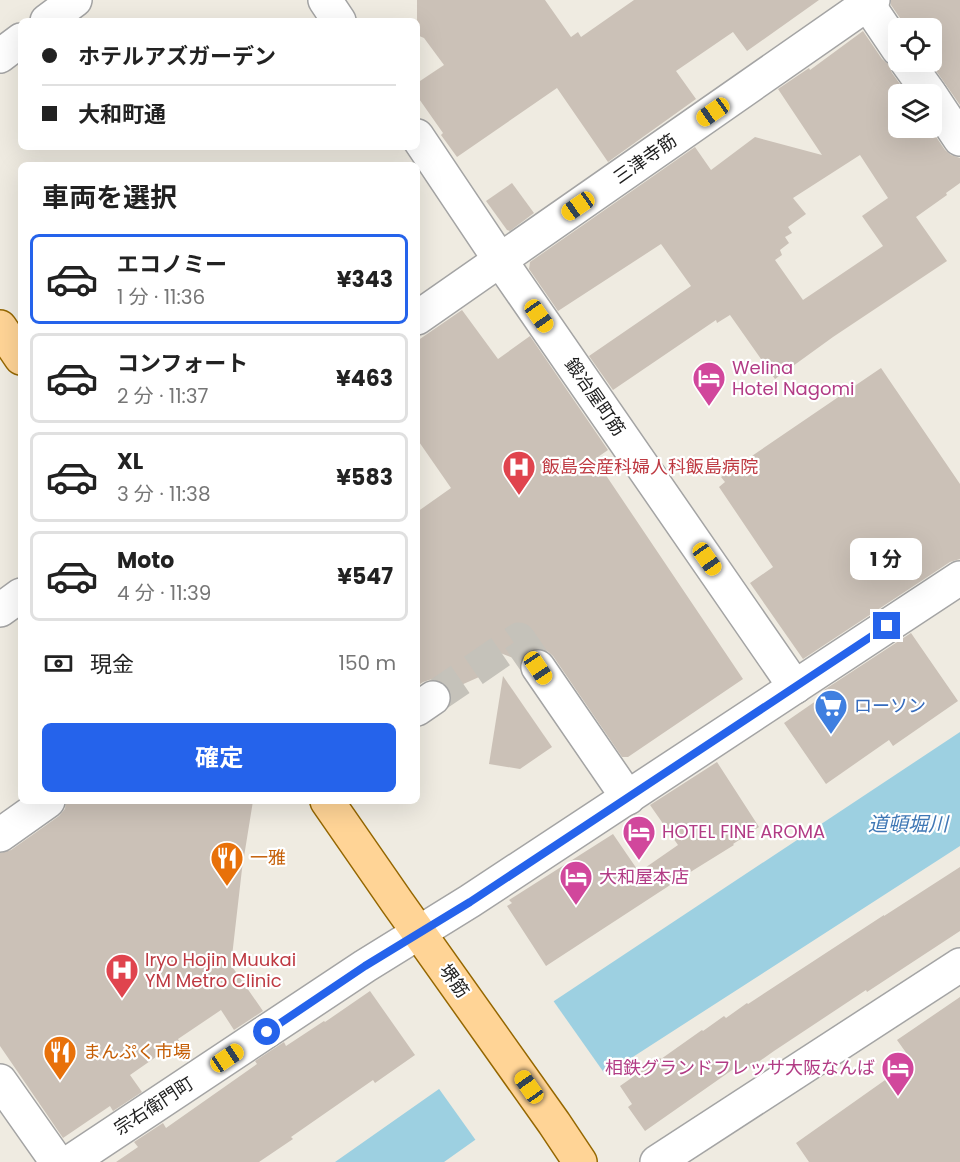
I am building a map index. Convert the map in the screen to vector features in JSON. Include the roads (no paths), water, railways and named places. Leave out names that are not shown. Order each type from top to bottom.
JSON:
[{"type":"main road","points":[[0,327],[18,354]]},
{"type":"main road","name":"堺筋","points":[[329,804],[580,1162]]},
{"type":"street","points":[[51,18],[75,0]]},
{"type":"street","points":[[325,0],[337,18]]},
{"type":"street","points":[[868,1],[888,33]]},
{"type":"street","name":"三津寺筋","points":[[420,316],[868,1]]},
{"type":"street","points":[[0,56],[18,42]]},
{"type":"street","points":[[942,112],[960,139]]},
{"type":"street","name":"鍛冶屋町筋","points":[[420,140],[795,687]]},
{"type":"street","name":"宗右衛門町","points":[[70,1162],[355,973],[470,902],[960,578]]},
{"type":"street","points":[[0,610],[18,597]]},
{"type":"street","points":[[538,668],[628,798]]},
{"type":"street","points":[[0,834],[44,804]]},
{"type":"street","points":[[657,1162],[960,965]]},
{"type":"street","points":[[0,1081],[57,1162]]},
{"type":"water","name":"道頓堀川","points":[[960,732],[960,846],[608,1073],[475,1140],[444,1162],[335,1162],[439,1089],[551,1003]]},
{"type":"tunnel","points":[[433,698],[519,639],[538,667]]},
{"type":"place","name":"Welina Hotel Nagomi","points":[[709,407]]},
{"type":"place","name":"飯島会産科婦人科飯島病院","points":[[519,496]]},
{"type":"place","name":"ローソン","points":[[831,735]]},
{"type":"place","name":"HOTEL FINE AROMA","points":[[639,861]]},
{"type":"place","name":"一雅","points":[[227,887]]},
{"type":"place","name":"大和屋本店","points":[[576,906]]},
{"type":"place","name":"Iryo Hojin Muukai YM Metro Clinic","points":[[122,999]]},
{"type":"place","name":"まんぷく市場","points":[[60,1081]]},
{"type":"place","name":"相鉄グランドフレッサ大阪なんば","points":[[898,1097]]}]
